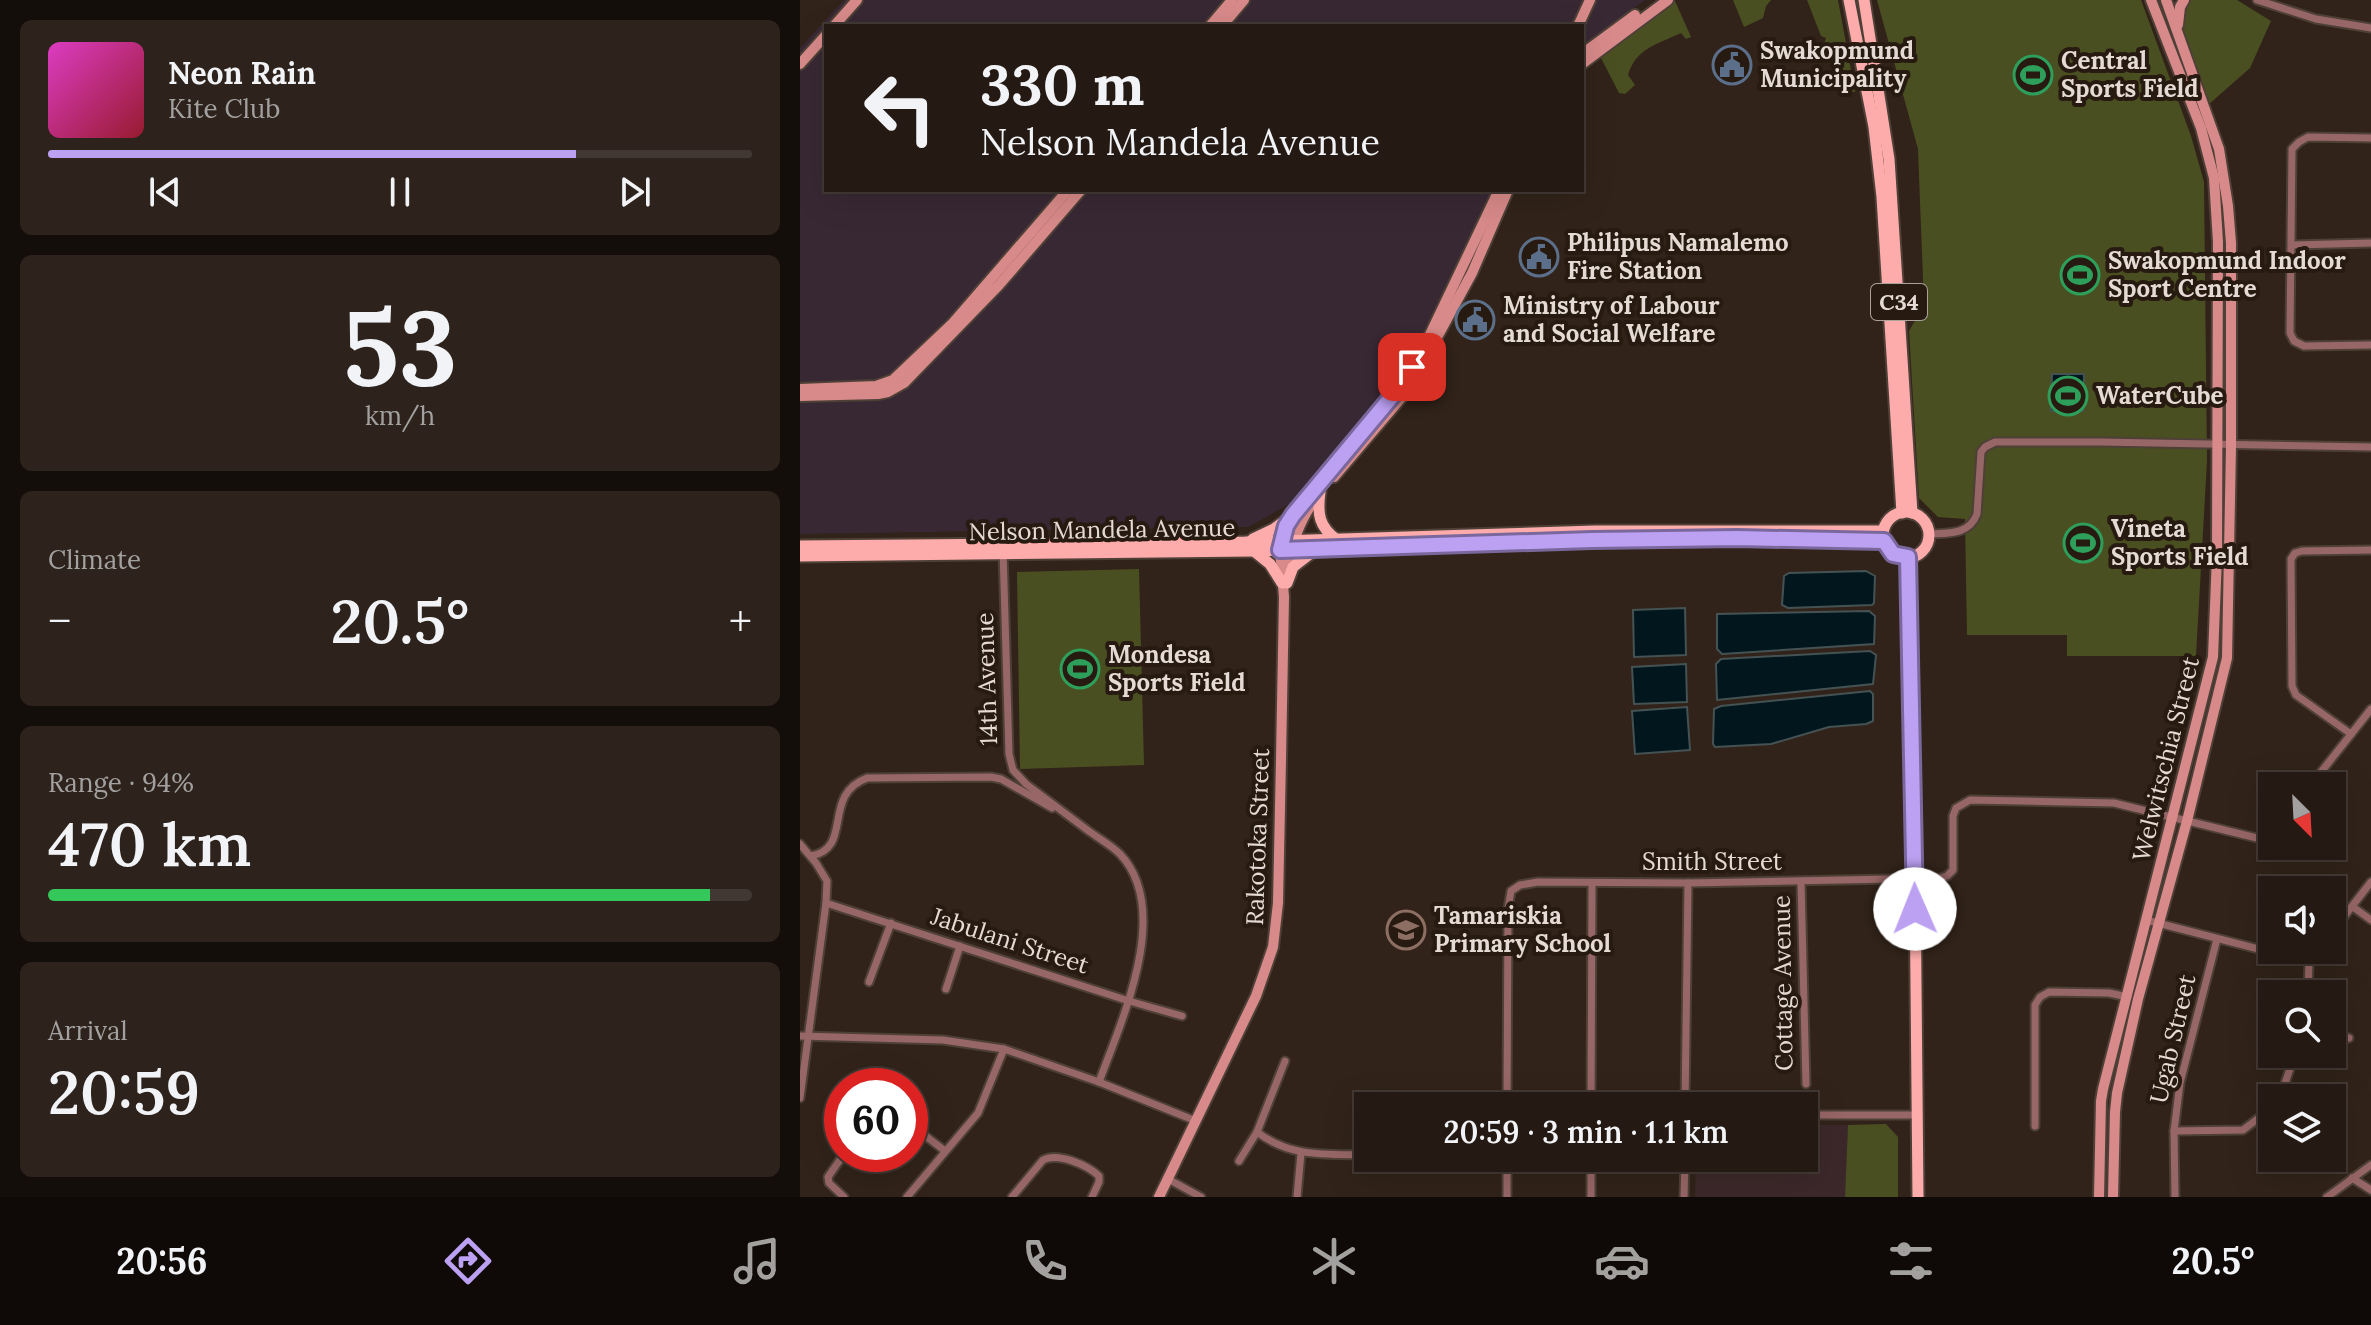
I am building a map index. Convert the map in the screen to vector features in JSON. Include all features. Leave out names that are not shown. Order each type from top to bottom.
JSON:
[{"type":"main road","name":"C34","points":[[1849,0],[1874,127],[1882,197],[1907,513]]},
{"type":"main road","name":"C34","points":[[1864,0],[1889,159],[1907,513]]},
{"type":"main road","points":[[1320,492],[1319,519],[1324,529],[1337,540]]},
{"type":"main road","points":[[1907,513],[1923,520],[1929,534],[1924,549],[1908,557],[1893,554],[1884,536],[1890,519],[1907,513]]},
{"type":"main road","points":[[1293,515],[1249,547],[1270,564],[1285,583],[1293,567],[1320,548]]},
{"type":"main road","name":"Nelson Mandela Avenue","points":[[800,546],[1003,549],[1249,547],[1337,540],[1595,531],[1884,536]]},
{"type":"main road","name":"Nelson Mandela Avenue","points":[[1286,545],[1320,548],[1470,542],[1884,536]]},
{"type":"main road","name":"Nelson Mandela Avenue","points":[[800,556],[1003,549]]},
{"type":"main road","points":[[1908,557],[1918,1197]]},
{"type":"street","points":[[836,24],[857,0]]},
{"type":"street","points":[[1212,24],[1232,0]]},
{"type":"street","points":[[1224,24],[1244,0]]},
{"type":"street","points":[[1579,24],[1590,0]]},
{"type":"street","points":[[1584,53],[1656,0]]},
{"type":"street","points":[[1584,63],[1668,0]]},
{"type":"street","name":"Welwitschia Street","points":[[2099,1197],[2101,1101],[2213,657],[2217,556],[2218,242],[2214,178],[2201,128],[2151,0]]},
{"type":"street","points":[[2160,20],[2166,0]]},
{"type":"street","name":"Welwitschia Street","points":[[2113,1197],[2115,1102],[2138,999],[2187,821],[2227,658],[2231,243],[2225,176],[2212,126],[2166,0]]},
{"type":"street","points":[[2179,37],[2177,20],[2184,0]]},
{"type":"street","points":[[2262,1],[2316,19],[2371,28]]},
{"type":"street","points":[[800,64],[824,37]]},
{"type":"street","points":[[2371,138],[2308,137],[2292,149],[2290,333],[2294,341],[2304,346],[2371,345]]},
{"type":"street","points":[[800,389],[876,386],[893,380],[952,324],[1066,192]]},
{"type":"street","points":[[800,396],[878,394],[904,383],[999,285],[1079,192]]},
{"type":"street","name":"Rakotoka Street","points":[[1159,1197],[1256,996],[1273,947],[1278,903],[1286,526],[1399,388],[1425,345],[1498,192]]},
{"type":"street","name":"Rakotoka Street","points":[[1286,545],[1320,492],[1402,397],[1416,376],[1472,273],[1507,192]]},
{"type":"street","points":[[2292,245],[2371,243]]},
{"type":"street","points":[[1929,534],[1956,533],[1974,522],[1981,452],[1995,442],[2371,447]]},
{"type":"street","name":"14th Avenue","points":[[1003,549],[1009,754],[1013,770],[1026,784],[1121,854],[1135,878],[1142,903],[1144,944],[1129,1001],[1099,1082]]},
{"type":"street","points":[[2351,734],[2296,695],[2292,686],[2291,559],[2295,553],[2302,551],[2371,550]]},
{"type":"street","points":[[2321,772],[2371,709]]},
{"type":"street","points":[[811,856],[821,854],[833,842],[845,792],[855,782],[867,778],[1001,779],[1078,823]]},
{"type":"street","name":"Smith Street","points":[[1507,1092],[1508,909],[1511,891],[1520,885],[1538,882],[1801,882],[1940,878],[1953,870],[1953,816],[1956,808],[1970,800],[2114,803],[2173,817]]},
{"type":"street","points":[[2173,817],[2258,838]]},
{"type":"street","points":[[800,844],[827,881],[803,1037],[800,1098]]},
{"type":"street","name":"Cottage Avenue","points":[[1801,882],[1806,1084]]},
{"type":"street","points":[[2346,915],[2371,882]]},
{"type":"street","points":[[1591,1092],[1592,883]]},
{"type":"street","points":[[1685,1092],[1688,883]]},
{"type":"street","name":"Jabulani Street","points":[[826,903],[1182,1016]]},
{"type":"street","points":[[2353,907],[2371,920]]},
{"type":"street","points":[[2146,920],[2258,949]]},
{"type":"street","points":[[869,982],[891,923]]},
{"type":"street","name":"Ugab Street","points":[[2175,1197],[2174,1131],[2180,1083],[2217,939]]},
{"type":"street","points":[[946,989],[960,946]]},
{"type":"street","points":[[2035,1126],[2035,1005],[2040,997],[2049,992],[2109,993],[2138,999]]},
{"type":"street","points":[[803,1037],[943,1040],[1004,1049],[1099,1082],[1196,1121]]},
{"type":"street","points":[[907,1197],[978,1113],[1004,1049]]},
{"type":"street","points":[[1239,1161],[1257,1132],[1285,1061]]},
{"type":"street","points":[[1818,1115],[1917,1115]]},
{"type":"street","points":[[2174,1131],[2243,1130],[2258,1119]]},
{"type":"street","points":[[1257,1132],[1267,1140],[1301,1153],[1354,1155]]},
{"type":"street","points":[[928,1138],[945,1151]]},
{"type":"street","points":[[1297,1197],[1301,1153]]},
{"type":"street","points":[[1012,1197],[1049,1157],[1093,1171],[1099,1176],[1092,1197]]},
{"type":"street","points":[[2327,1197],[2371,1165]]},
{"type":"street","points":[[831,1172],[829,1183],[844,1197]]},
{"type":"street","points":[[1507,1172],[1507,1197]]},
{"type":"street","points":[[1591,1172],[1591,1197]]},
{"type":"street","points":[[1684,1197],[1685,1172]]},
{"type":"street","points":[[2352,1178],[2371,1190]]},
{"type":"street","points":[[1168,1179],[1201,1197]]},
{"type":"shaded area","points":[[844,0],[1645,0],[1584,45],[1584,24],[824,24],[824,192],[1491,192],[1442,299],[1398,379],[1293,502],[1248,527],[800,534],[800,48]]},
{"type":"shaded area","points":[[1818,1125],[1848,1125],[1845,1197],[1695,1197],[1696,1172],[1818,1172]]},
{"type":"green space","points":[[1733,0],[1771,0],[1763,18],[1744,27]]},
{"type":"green space","points":[[1807,0],[1838,0],[1855,92],[1840,84],[1838,66],[1833,64],[1824,44],[1826,38],[1821,36]]},
{"type":"green space","points":[[1877,0],[2141,0],[2191,136],[2204,182],[2207,461],[2196,656],[2067,656],[2067,635],[1967,635],[1965,519],[1938,517],[1919,498],[1909,331],[1924,305],[1918,149]]},
{"type":"green space","points":[[2187,0],[2237,0],[2271,21],[2250,68],[2208,105],[2183,38],[2182,11]]},
{"type":"green space","points":[[1675,1],[1691,37],[1686,39],[1681,33],[1642,53],[1628,75],[1635,85],[1625,94],[1619,93],[1601,58],[1618,40]]},
{"type":"green space","name":"Mondesa Sports Field","points":[[1139,569],[1144,765],[1020,769],[1017,572]]},
{"type":"green space","points":[[1886,1124],[1898,1137],[1898,1197],[1845,1197],[1848,1125]]},
{"type":"water","points":[[2052,374],[2084,374],[2083,411],[2051,411]]},
{"type":"water","points":[[1866,571],[1875,576],[1872,605],[1788,608],[1782,605],[1784,576],[1789,573]]},
{"type":"water","points":[[1685,608],[1686,655],[1634,657],[1633,610]]},
{"type":"water","points":[[1869,611],[1875,616],[1874,644],[1722,654],[1717,649],[1717,614]]},
{"type":"water","points":[[1870,651],[1876,655],[1873,684],[1717,700],[1716,664],[1721,659]]},
{"type":"water","points":[[1686,664],[1687,702],[1634,704],[1632,667]]},
{"type":"water","points":[[1870,691],[1873,694],[1873,721],[1866,724],[1829,727],[1771,744],[1715,747],[1713,744],[1714,709],[1721,706]]},
{"type":"water","points":[[1687,707],[1690,750],[1635,754],[1632,711]]},
{"type":"place","name":"Swakopmund Municipality","points":[[1732,65]]},
{"type":"place","name":"Central Sports Field","points":[[2033,75]]},
{"type":"place","name":"Philipus Namalemo Fire Station","points":[[1539,257]]},
{"type":"place","name":"Swakopmund Indoor Sport Centre","points":[[2080,275]]},
{"type":"place","name":"Ministry of Labour and Social Welfare","points":[[1475,320]]},
{"type":"place","name":"WaterCube","points":[[2068,396]]},
{"type":"place","name":"Vineta Sports Field","points":[[2083,543]]},
{"type":"place","name":"Mondesa Sports Field","points":[[1080,669]]},
{"type":"place","name":"Tamariskia Primary School","points":[[1406,930]]},
{"type":"route","points":[[1412,367],[1399,388],[1293,515],[1286,526],[1280,550],[1470,542],[1737,538],[1884,541],[1893,554],[1908,557],[1915,909]]}]
